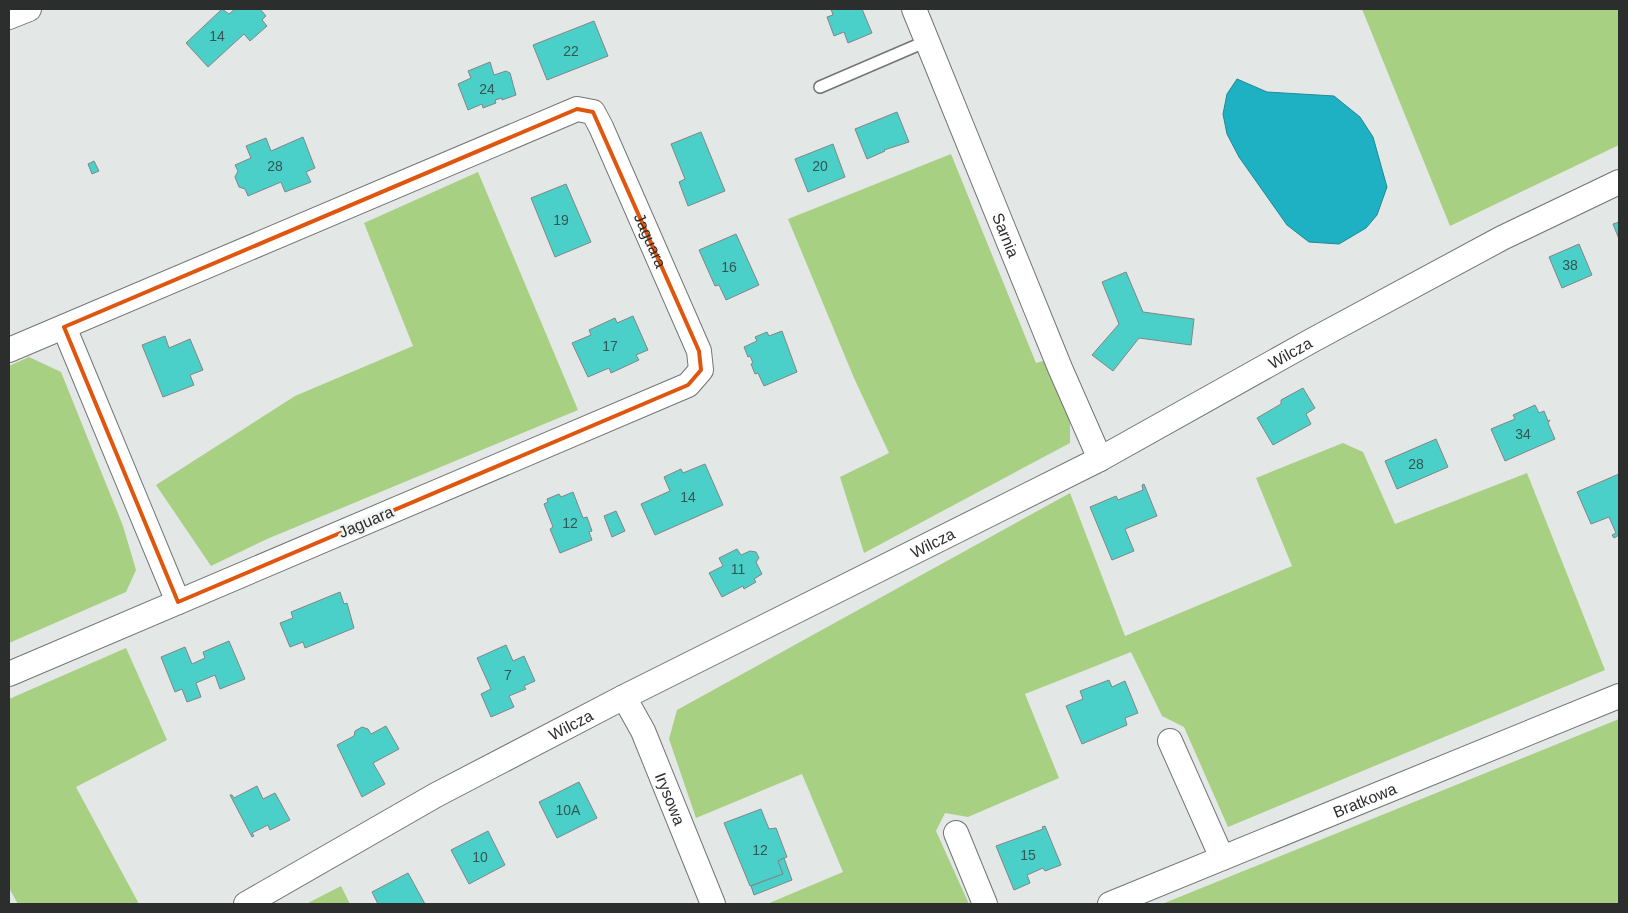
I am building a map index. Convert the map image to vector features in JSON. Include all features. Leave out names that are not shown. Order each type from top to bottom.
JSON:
[{"type":"street","points":[[9,17],[29,9]]},
{"type":"street","name":"Sarnia","points":[[914,9],[1060,368],[1100,459]]},
{"type":"street","name":"Jaguara","points":[[9,350],[577,110],[593,112],[601,126],[699,351],[701,370],[688,386],[9,674]]},
{"type":"street","name":"Wilcza","points":[[246,904],[436,796],[624,697],[1100,459],[1485,248],[1619,182]]},
{"type":"street","points":[[64,327],[178,602]]},
{"type":"street","name":"Bratkowa","points":[[1110,904],[1619,696]]},
{"type":"street","name":"Irysowa","points":[[624,697],[643,731],[713,904]]},
{"type":"street","points":[[1170,741],[1222,858]]},
{"type":"street","points":[[956,833],[985,904]]},
{"type":"lane","points":[[820,87],[927,41]]},
{"type":"highlighted area","points":[[577,109],[593,112],[699,351],[701,370],[688,385],[178,602],[64,327]]},
{"type":"green space","points":[[1362,9],[1619,9],[1619,145],[1450,226]]},
{"type":"green space","points":[[951,154],[1036,363],[1046,360],[1070,422],[1070,443],[864,553],[840,477],[889,453],[854,378],[788,219]]},
{"type":"green space","points":[[478,172],[578,410],[267,539],[211,566],[156,485],[295,396],[413,346],[364,223]]},
{"type":"green space","points":[[29,357],[61,372],[123,526],[136,570],[126,592],[9,643],[9,366]]},
{"type":"green space","points":[[1343,443],[1363,452],[1395,524],[1527,473],[1605,670],[1228,827],[1184,727],[1162,716],[1131,652],[1025,694],[1059,778],[968,817],[945,813],[936,831],[969,904],[767,904],[843,872],[802,774],[696,818],[669,739],[677,710],[1070,493],[1125,636],[1292,566],[1256,478]]},
{"type":"green space","points":[[126,648],[167,740],[76,787],[139,904],[18,904],[9,888],[9,699]]},
{"type":"green space","points":[[1619,719],[1619,904],[1162,904]]},
{"type":"green space","points":[[341,886],[350,904],[306,904]]},
{"type":"water","points":[[1237,79],[1267,92],[1334,96],[1360,117],[1373,137],[1387,187],[1377,215],[1366,228],[1339,244],[1309,242],[1287,225],[1239,157],[1227,134],[1223,114],[1227,94]]},
{"type":"building","points":[[222,9],[229,14],[235,9],[260,9],[266,16],[262,20],[267,26],[250,41],[244,34],[208,67],[186,43]]},
{"type":"building","points":[[831,9],[862,9],[872,33],[848,43],[844,32],[834,36],[827,17],[833,15]]},
{"type":"building","points":[[594,21],[608,56],[547,80],[533,45]]},
{"type":"building","points":[[490,62],[494,75],[506,71],[510,73],[516,95],[502,100],[502,98],[495,100],[496,103],[483,108],[482,104],[468,110],[458,84],[471,78],[468,71]]},
{"type":"building","points":[[897,112],[909,142],[884,150],[867,159],[855,129]]},
{"type":"building","points":[[701,132],[725,191],[688,206],[679,182],[685,179],[671,144]]},
{"type":"building","points":[[303,137],[315,168],[306,172],[311,182],[285,192],[281,182],[248,196],[245,189],[239,187],[235,177],[238,171],[235,165],[251,158],[246,146],[266,138],[271,151]]},
{"type":"building","points":[[833,144],[845,177],[808,192],[795,159]]},
{"type":"building","points":[[94,161],[99,171],[92,174],[88,164]]},
{"type":"building","points":[[566,184],[591,242],[555,257],[531,198]]},
{"type":"building","points":[[1619,222],[1619,239],[1613,224]]},
{"type":"building","points":[[736,234],[759,285],[726,300],[719,285],[715,286],[699,250]]},
{"type":"building","points":[[1579,244],[1592,275],[1562,288],[1549,257]]},
{"type":"building","points":[[1126,272],[1143,312],[1194,319],[1191,345],[1139,338],[1113,371],[1092,355],[1119,324],[1102,282]]},
{"type":"building","points":[[633,316],[648,350],[636,355],[639,360],[611,373],[609,368],[588,377],[572,343],[591,335],[589,330],[615,318],[617,323]]},
{"type":"building","points":[[782,331],[797,372],[764,386],[758,373],[755,374],[751,364],[753,363],[744,347],[757,341],[755,337],[767,332],[769,336]]},
{"type":"building","points":[[165,336],[169,348],[190,339],[203,370],[190,375],[194,385],[163,397],[142,345]]},
{"type":"building","points":[[1303,388],[1315,408],[1306,414],[1311,424],[1273,445],[1257,418],[1281,404],[1281,400]]},
{"type":"building","points":[[1535,405],[1539,413],[1544,411],[1548,421],[1550,420],[1548,423],[1555,439],[1505,461],[1491,429],[1515,419],[1513,415]]},
{"type":"building","points":[[1436,439],[1448,467],[1397,489],[1385,461]]},
{"type":"building","points":[[705,464],[723,505],[655,535],[641,504],[670,491],[664,477],[681,469],[683,473]]},
{"type":"building","points":[[1619,474],[1619,535],[1614,538],[1612,535],[1616,533],[1609,517],[1591,524],[1577,492]]},
{"type":"building","points":[[1144,484],[1157,516],[1125,529],[1134,551],[1112,560],[1090,507],[1116,496],[1118,500],[1143,490],[1142,485]]},
{"type":"building","points":[[573,492],[583,518],[587,517],[592,531],[589,532],[592,540],[560,553],[550,529],[553,527],[544,504],[548,502],[547,499],[559,494],[561,497]]},
{"type":"building","points":[[616,511],[625,531],[612,537],[604,516]]},
{"type":"building","points":[[737,549],[741,555],[750,551],[756,552],[759,558],[756,562],[762,574],[754,579],[756,582],[744,589],[743,586],[722,597],[709,573],[723,566],[719,558]]},
{"type":"building","points":[[340,592],[344,604],[347,603],[354,628],[305,648],[303,642],[290,647],[280,623],[293,618],[291,612]]},
{"type":"building","points":[[229,641],[245,679],[220,689],[215,675],[196,683],[201,697],[187,702],[182,689],[175,692],[161,657],[185,647],[192,664],[205,658],[203,652]]},
{"type":"building","points":[[506,645],[513,661],[524,656],[535,681],[524,686],[526,689],[509,696],[514,707],[491,717],[481,694],[491,689],[477,658]]},
{"type":"building","points":[[1109,680],[1112,687],[1125,681],[1138,713],[1125,718],[1127,725],[1082,744],[1066,706],[1083,699],[1080,691]]},
{"type":"building","points":[[386,726],[399,749],[373,763],[385,784],[362,797],[337,745],[354,736],[355,731],[362,727],[368,729],[371,734]]},
{"type":"building","points":[[579,782],[597,818],[557,838],[539,802]]},
{"type":"building","points":[[257,786],[263,799],[275,793],[290,820],[270,830],[268,825],[252,833],[254,836],[252,837],[230,795],[234,798]]},
{"type":"building","points":[[761,809],[769,829],[776,828],[787,857],[778,861],[783,874],[750,886],[724,823]]},
{"type":"building","points":[[1045,826],[1061,865],[1045,871],[1043,868],[1027,875],[1030,883],[1014,890],[996,846],[1043,829],[1042,827]]},
{"type":"building","points":[[488,831],[505,865],[469,884],[451,850]]},
{"type":"building","points":[[784,858],[792,880],[754,895],[751,886],[783,874],[778,861]]},
{"type":"building","points":[[408,873],[425,904],[378,904],[372,892]]}]
